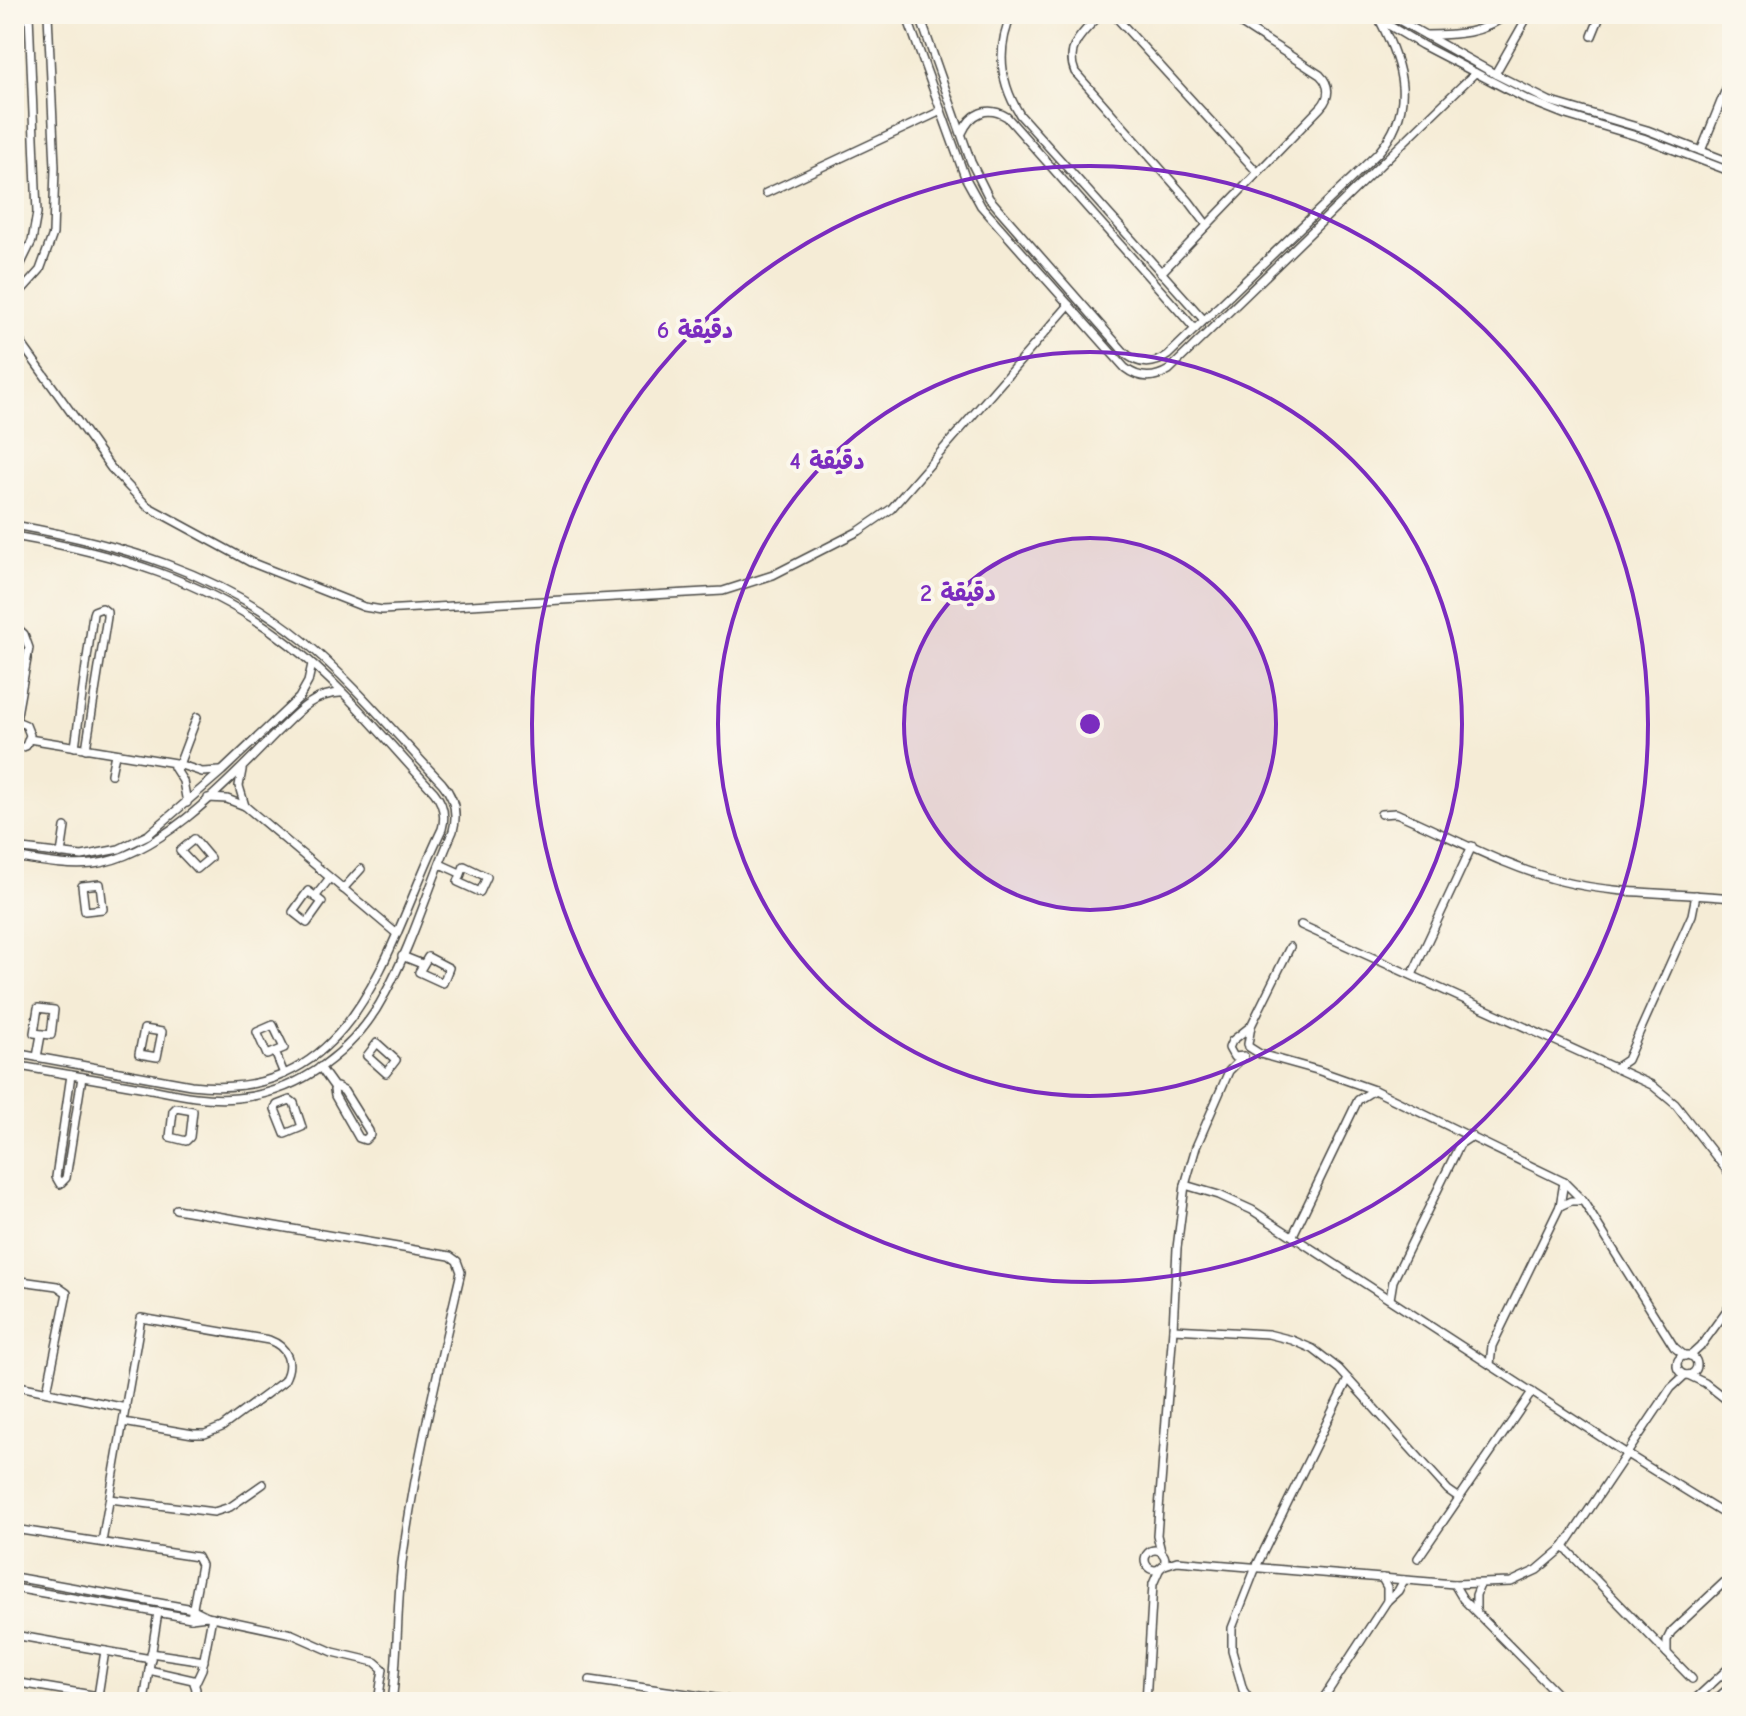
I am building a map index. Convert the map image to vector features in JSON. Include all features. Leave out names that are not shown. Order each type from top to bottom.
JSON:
[{"type":"street","points":[[14,278],[32,241],[37,213],[29,14]]},
{"type":"street","points":[[14,299],[40,270],[53,234],[55,167],[48,14]]},
{"type":"street","points":[[906,14],[965,177],[981,206],[1129,371],[1149,377],[1164,373],[1475,73]]},
{"type":"street","points":[[919,14],[976,175],[995,207],[1129,357],[1143,363],[1159,361],[1195,329],[1378,153],[1392,135],[1401,107],[1401,73],[1395,51],[1379,19]]},
{"type":"street","points":[[1012,14],[1003,42],[1002,63],[1005,86],[1014,106],[1035,134],[1204,320]]},
{"type":"street","points":[[1101,14],[1074,43],[1071,58],[1075,72],[1207,225]]},
{"type":"street","points":[[1113,14],[1258,173]]},
{"type":"street","points":[[1161,273],[1324,104],[1328,87],[1320,75],[1226,14]]},
{"type":"street","points":[[1370,14],[1475,73],[1547,108],[1643,138],[1732,172]]},
{"type":"street","points":[[1388,14],[1549,101],[1647,130],[1732,163]]},
{"type":"street","points":[[1424,35],[1467,33],[1485,28],[1507,14]]},
{"type":"street","points":[[1495,74],[1529,14]]},
{"type":"street","points":[[1592,36],[1601,14]]},
{"type":"street","points":[[14,36],[17,132],[14,140]]},
{"type":"street","points":[[1701,151],[1732,74]]},
{"type":"street","points":[[766,193],[941,111]]},
{"type":"street","points":[[962,133],[967,122],[981,112],[997,112],[1007,117],[1195,329]]},
{"type":"street","points":[[14,333],[111,468],[147,506],[260,566],[364,607],[382,610],[541,599],[697,595],[736,589],[773,575],[859,531],[891,509],[1069,305]]},
{"type":"street","points":[[14,525],[101,542],[161,560],[222,587],[296,635],[330,665],[449,792],[456,811],[455,825],[440,864],[380,1004],[356,1037],[320,1067],[280,1088],[235,1099],[187,1096],[14,1065]]},
{"type":"street","points":[[14,536],[105,554],[175,578],[255,620],[312,664],[434,792],[443,808],[442,829],[381,972],[364,1002],[342,1032],[320,1052],[284,1074],[256,1083],[217,1087],[14,1053]]},
{"type":"street","points":[[75,747],[93,614],[102,608],[107,612],[107,617],[86,749]]},
{"type":"street","points":[[14,625],[24,634],[29,648],[15,720],[26,725],[29,739],[23,748],[14,750]]},
{"type":"street","points":[[14,848],[82,856],[119,849],[157,829],[299,698],[308,682],[312,664]]},
{"type":"street","points":[[14,857],[60,864],[91,864],[134,853],[172,830],[305,705],[321,696],[340,693]]},
{"type":"street","points":[[299,698],[305,705]]},
{"type":"street","points":[[187,803],[178,767],[197,717]]},
{"type":"street","points":[[29,739],[169,763],[202,772],[222,771]]},
{"type":"street","points":[[111,774],[115,754]]},
{"type":"street","points":[[243,766],[239,786],[245,806]]},
{"type":"street","points":[[208,798],[227,799],[245,806],[397,934]]},
{"type":"street","points":[[1381,814],[1396,813],[1528,871],[1578,885],[1732,898]]},
{"type":"street","points":[[61,854],[65,827]]},
{"type":"street","points":[[172,830],[186,845]]},
{"type":"street","points":[[1412,975],[1472,846]]},
{"type":"street","points":[[91,864],[93,884]]},
{"type":"street","points":[[440,864],[460,873]]},
{"type":"street","points":[[343,889],[361,869]]},
{"type":"street","points":[[315,897],[329,879]]},
{"type":"street","points":[[93,884],[100,885],[103,909],[85,911],[82,886],[93,884]]},
{"type":"street","points":[[1615,1068],[1627,1060],[1692,915],[1696,895]]},
{"type":"street","points":[[1301,925],[1652,1085],[1670,1099],[1732,1177]]},
{"type":"street","points":[[1153,1584],[1145,1557],[1157,1535],[1177,1248],[1185,1185],[1196,1147],[1229,1071],[1246,1051],[1251,1026],[1290,947]]},
{"type":"street","points":[[402,956],[422,964]]},
{"type":"street","points":[[1229,1071],[1232,1041],[1251,1026]]},
{"type":"street","points":[[37,1057],[41,1035]]},
{"type":"street","points":[[356,1037],[371,1049]]},
{"type":"street","points":[[1239,1038],[1246,1051]]},
{"type":"street","points":[[1229,1051],[1234,1057],[1246,1051],[1351,1081],[1456,1128],[1564,1182],[1583,1201],[1674,1347],[1692,1360],[1705,1383]]},
{"type":"street","points":[[275,1052],[284,1074]]},
{"type":"street","points":[[320,1052],[328,1062]]},
{"type":"street","points":[[144,1076],[147,1056]]},
{"type":"street","points":[[1627,1060],[1630,1075]]},
{"type":"street","points":[[320,1067],[335,1088],[335,1096],[359,1138],[365,1140],[370,1135],[369,1131],[342,1088],[335,1088]]},
{"type":"street","points":[[71,1075],[56,1177],[60,1184],[65,1181],[82,1077]]},
{"type":"street","points":[[1351,1081],[1358,1100]]},
{"type":"street","points":[[280,1088],[284,1102]]},
{"type":"street","points":[[1293,1235],[1358,1100],[1374,1090]]},
{"type":"street","points":[[185,1109],[187,1096]]},
{"type":"street","points":[[284,1102],[293,1102],[302,1126],[286,1134],[275,1109],[284,1102]]},
{"type":"street","points":[[185,1109],[193,1113],[189,1139],[170,1139],[174,1110],[185,1109]]},
{"type":"street","points":[[1456,1128],[1460,1144]]},
{"type":"street","points":[[1390,1299],[1393,1281],[1460,1144],[1472,1136]]},
{"type":"street","points":[[62,1137],[72,1138]]},
{"type":"street","points":[[1490,1364],[1492,1346],[1560,1206],[1564,1182]]},
{"type":"street","points":[[1185,1185],[1240,1204],[1293,1235],[1627,1454],[1732,1519]]},
{"type":"street","points":[[1560,1206],[1571,1201],[1583,1201]]},
{"type":"street","points":[[176,1209],[450,1256],[457,1261],[461,1272],[431,1400],[403,1551],[392,1702]]},
{"type":"street","points":[[14,1280],[57,1286],[67,1293],[47,1391]]},
{"type":"street","points":[[1378,1291],[1393,1281]]},
{"type":"street","points":[[1150,1551],[1177,1561],[1454,1584],[1511,1582],[1529,1575],[1564,1547],[1671,1388],[1686,1375],[1700,1347],[1732,1303]]},
{"type":"street","points":[[102,1542],[141,1318],[269,1340],[282,1347],[289,1360],[284,1381],[211,1432],[193,1434],[123,1422]]},
{"type":"street","points":[[1173,1329],[1268,1334],[1292,1340],[1322,1355],[1458,1497]]},
{"type":"street","points":[[1476,1355],[1492,1346]]},
{"type":"street","points":[[1671,1388],[1677,1366],[1674,1347]]},
{"type":"street","points":[[1677,1366],[1692,1360]]},
{"type":"street","points":[[1677,1366],[1732,1404]]},
{"type":"street","points":[[1251,1702],[1243,1690],[1232,1651],[1231,1634],[1256,1567],[1348,1379]]},
{"type":"street","points":[[14,1385],[126,1408]]},
{"type":"street","points":[[1418,1558],[1532,1392]]},
{"type":"street","points":[[110,1499],[214,1512],[230,1507],[263,1484]]},
{"type":"street","points":[[14,1529],[197,1557],[201,1565],[192,1613]]},
{"type":"street","points":[[1146,1702],[1153,1584],[1161,1567],[1162,1553],[1157,1535]]},
{"type":"street","points":[[1564,1547],[1692,1679]]},
{"type":"street","points":[[1147,1566],[1153,1569],[1177,1561]]},
{"type":"street","points":[[1667,1653],[1667,1640],[1671,1632],[1732,1575]]},
{"type":"street","points":[[14,1577],[299,1636],[333,1652],[375,1662],[383,1669],[378,1702]]},
{"type":"street","points":[[1382,1578],[1387,1587],[1387,1601]]},
{"type":"street","points":[[1321,1702],[1404,1580]]},
{"type":"street","points":[[1454,1584],[1463,1599],[1565,1702]]},
{"type":"street","points":[[1476,1611],[1476,1595],[1480,1585]]},
{"type":"street","points":[[1387,1587],[1398,1591]]},
{"type":"street","points":[[14,1588],[158,1612],[192,1613]]},
{"type":"street","points":[[144,1702],[158,1612]]},
{"type":"street","points":[[194,1702],[210,1616]]},
{"type":"street","points":[[1650,1636],[1671,1632]]},
{"type":"street","points":[[14,1635],[105,1651],[204,1661]]},
{"type":"street","points":[[14,1682],[97,1699],[105,1651]]},
{"type":"street","points":[[1692,1702],[1732,1665]]},
{"type":"street","points":[[149,1670],[190,1678],[195,1684]]},
{"type":"street","points":[[383,1672],[396,1672]]},
{"type":"street","points":[[590,1680],[743,1702]]},
{"type":"street","points":[[1713,1702],[1732,1685]]}]
